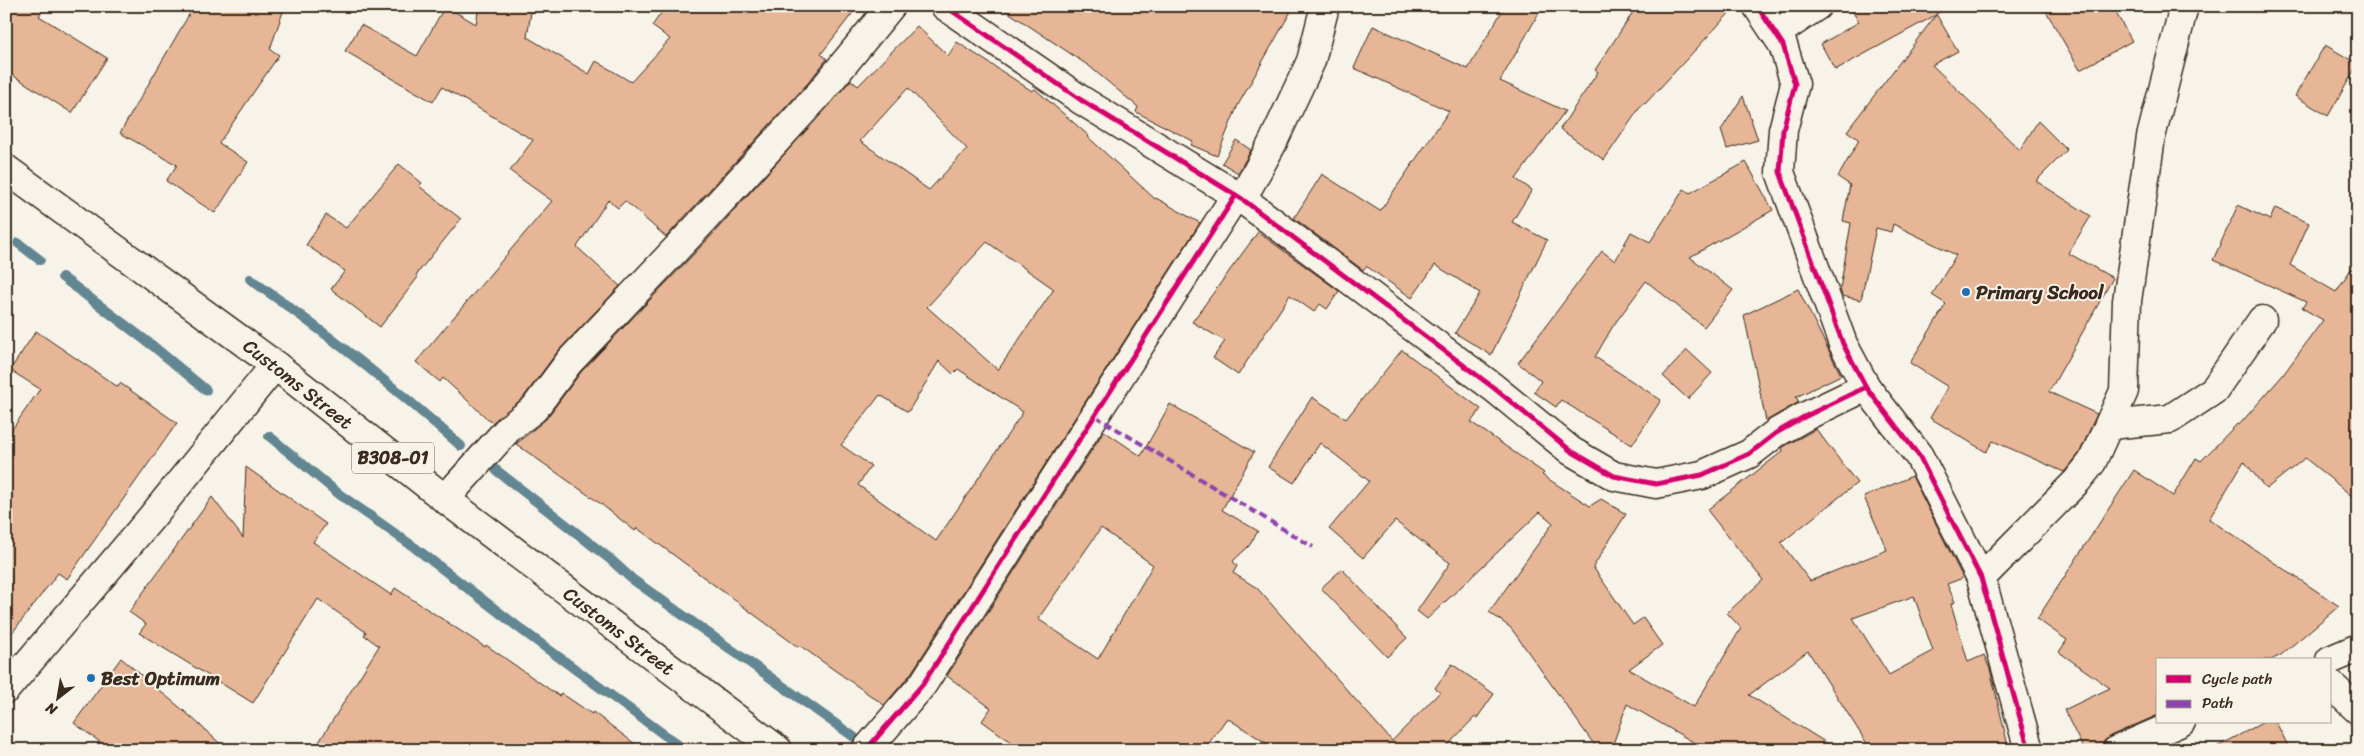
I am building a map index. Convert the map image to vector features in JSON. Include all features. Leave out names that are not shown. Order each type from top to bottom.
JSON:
[{"type":"main road","points":[[445,499],[509,428],[534,409],[569,362],[718,205],[834,77],[891,6]]},
{"type":"main road","points":[[945,6],[1081,100],[1239,197],[1494,388],[1571,451],[1614,476],[1656,484],[1702,475],[1749,454],[1776,433],[1804,417],[1866,387]]},
{"type":"main road","points":[[866,750],[923,684],[1272,144],[1311,61],[1326,6]]},
{"type":"main road","points":[[1757,6],[1783,45],[1795,84],[1783,130],[1780,172],[1843,344],[1866,387],[1918,456],[1981,578],[2029,750]]},
{"type":"main road","points":[[1776,34],[1817,6]]},
{"type":"main road","points":[[1981,578],[2076,481],[2092,462],[2124,391],[2127,301],[2151,138],[2184,6]]},
{"type":"main road","name":"Customs Street","points":[[6,169],[275,365],[445,499],[778,750]]},
{"type":"main road","points":[[2110,425],[2170,419],[2214,390],[2262,320]]},
{"type":"main road","points":[[6,689],[151,518],[275,365]]},
{"type":"main road","points":[[2332,659],[2358,648]]},
{"type":"main road","points":[[2332,686],[2358,710]]},
{"type":"main road","points":[[2117,750],[2176,724]]},
{"type":"building","points":[[6,6],[46,6],[39,16],[107,58],[72,113],[6,71]]},
{"type":"building","points":[[194,6],[285,6],[270,49],[279,55],[219,143],[248,162],[215,213],[166,181],[177,165],[120,133]]},
{"type":"building","points":[[445,6],[476,24],[479,6],[532,6],[527,37],[589,74],[596,61],[631,82],[670,39],[652,26],[666,6],[858,6],[821,54],[827,59],[808,83],[666,237],[625,201],[618,208],[608,200],[577,247],[620,286],[558,351],[523,398],[492,423],[443,378],[440,382],[416,362],[552,201],[510,171],[533,140],[442,87],[433,102],[345,51],[361,25],[417,56]]},
{"type":"building","points":[[999,6],[1294,6],[1238,105],[1217,156],[1191,145],[1193,141],[1136,112],[1138,107],[1089,66]]},
{"type":"building","points":[[1505,6],[1543,6],[1500,81],[1565,111],[1516,179],[1532,190],[1512,222],[1547,240],[1491,355],[1455,333],[1480,293],[1435,265],[1412,298],[1366,266],[1363,270],[1294,218],[1322,174],[1380,211],[1449,111],[1354,68],[1373,26],[1468,69]]},
{"type":"building","points":[[1637,6],[1736,6],[1645,104],[1643,103],[1604,160],[1560,129],[1598,72],[1595,70]]},
{"type":"building","points":[[1849,6],[1951,6],[1936,14],[1958,51],[1932,65],[2020,150],[2038,121],[2067,150],[2036,181],[2091,216],[2068,253],[2113,278],[2049,392],[2097,414],[2079,454],[2064,472],[1993,441],[1986,452],[1930,418],[1948,387],[1910,363],[1946,304],[1932,295],[1956,255],[1893,224],[1891,232],[1876,228],[1861,300],[1842,296],[1840,289],[1851,223],[1843,221],[1850,185],[1838,177],[1859,140],[1847,131],[1936,15],[1835,70],[1821,44],[1859,22]]},
{"type":"building","points":[[2043,6],[2112,6],[2132,41],[2080,70]]},
{"type":"building","points":[[917,26],[948,56],[957,42],[1032,91],[1035,89],[1089,136],[1155,199],[1200,223],[910,675],[884,705],[799,645],[798,647],[637,528],[635,531],[601,504],[516,444],[546,419],[581,372],[711,236],[851,80],[858,86]],"holes":[[[908,88],[967,149],[929,190],[860,141]],[[987,242],[1054,289],[998,370],[927,307]],[[939,361],[953,374],[958,369],[1023,412],[936,541],[858,485],[871,466],[841,445],[880,395],[908,412]]]},
{"type":"building","points":[[2325,45],[2358,64],[2328,116],[2295,96]]},
{"type":"building","points":[[1743,96],[1758,140],[1727,149],[1721,130]]},
{"type":"building","points":[[1236,140],[1251,150],[1238,173],[1222,163]]},
{"type":"building","points":[[1746,162],[1773,210],[1690,257],[1733,290],[1704,327],[1646,281],[1613,326],[1595,357],[1661,400],[1632,445],[1561,400],[1556,407],[1534,392],[1541,381],[1518,363],[1602,251],[1615,261],[1631,232],[1650,242],[1684,189],[1690,193]]},
{"type":"building","points":[[399,164],[422,183],[419,186],[461,219],[416,275],[418,277],[380,327],[331,289],[345,271],[306,245],[326,215],[346,228]]},
{"type":"building","points":[[2238,205],[2270,220],[2275,208],[2309,223],[2290,265],[2336,292],[2358,258],[2358,501],[2305,458],[2266,489],[2244,461],[2209,519],[2339,606],[2275,658],[2156,658],[2156,716],[2110,736],[2104,741],[2102,750],[2084,750],[2064,710],[2110,688],[2059,652],[2067,640],[2037,619],[2134,470],[2173,496],[2196,458],[2201,461],[2237,424],[2239,425],[2283,375],[2323,320],[2302,308],[2306,302],[2213,260]]},
{"type":"building","points":[[1258,232],[1339,291],[1327,309],[1320,304],[1314,312],[1290,295],[1238,375],[1213,358],[1225,341],[1192,322]]},
{"type":"building","points":[[1798,289],[1841,375],[1796,397],[1799,402],[1766,421],[1744,315]]},
{"type":"building","points":[[36,331],[118,387],[120,383],[177,423],[67,579],[58,573],[6,641],[6,438],[40,389],[10,370]]},
{"type":"building","points":[[1402,350],[1481,409],[1471,422],[1544,473],[1542,475],[1590,506],[1601,499],[1626,514],[1593,567],[1633,625],[1643,618],[1662,645],[1629,669],[1694,707],[1741,628],[1727,613],[1763,580],[1707,510],[1783,451],[1782,448],[1816,429],[1857,483],[1781,543],[1810,581],[1887,550],[1864,497],[1912,476],[1963,578],[1947,584],[1955,602],[1951,604],[1968,662],[1984,655],[1990,669],[2009,750],[1871,750],[1808,651],[1749,695],[1838,750],[1707,750],[1627,704],[1611,750],[1598,750],[1511,628],[1489,612],[1553,523],[1540,512],[1427,619],[1417,611],[1450,563],[1395,521],[1363,558],[1329,529],[1369,481],[1320,443],[1294,483],[1268,467],[1312,397],[1346,419]],"holes":[[[1914,596],[1933,651],[1889,675],[1853,618]]]},
{"type":"building","points":[[1687,350],[1712,373],[1688,399],[1663,376]]},
{"type":"building","points":[[1170,404],[1254,452],[1222,510],[1258,531],[1249,546],[1233,561],[1237,566],[1233,573],[1257,588],[1392,741],[1440,692],[1435,688],[1452,664],[1494,694],[1477,718],[1475,717],[1443,750],[1277,750],[1227,718],[1204,750],[1022,750],[982,721],[991,708],[947,676],[1104,431],[1141,456]],"holes":[[[1101,528],[1153,565],[1098,659],[1038,619]]]},
{"type":"building","points":[[246,467],[326,524],[313,542],[391,595],[395,588],[485,647],[486,645],[559,696],[561,693],[592,714],[593,712],[643,750],[314,750],[379,646],[364,635],[366,632],[318,599],[253,703],[139,633],[146,624],[129,612],[212,497],[243,538]]},
{"type":"building","points":[[1342,569],[1407,638],[1387,657],[1321,588]]},
{"type":"building","points":[[121,658],[227,750],[111,750],[74,723]]},
{"type":"building","points":[[2260,724],[2277,724],[2290,750],[2211,750]]},
{"type":"waterway","points":[[18,243],[40,260]]},
{"type":"waterway","points":[[62,277],[153,346],[206,390]]},
{"type":"waterway","points":[[250,279],[358,360],[461,446]]},
{"type":"waterway","points":[[269,436],[339,494],[414,547],[522,630],[685,750]]},
{"type":"waterway","points":[[496,470],[610,559],[632,579],[854,737]]},
{"type":"marked path","points":[[1095,416],[1313,547]]},
{"type":"cycle path","points":[[945,6],[1081,100],[1242,199],[1494,388],[1571,451],[1614,476],[1656,484],[1702,475],[1749,454],[1776,433],[1804,417],[1866,387]]},
{"type":"cycle path","points":[[1757,6],[1783,45],[1795,84],[1783,130],[1780,172],[1843,344],[1866,387],[1919,456],[1981,578],[2029,750]]},
{"type":"cycle path","points":[[866,750],[923,684],[1236,195]]},
{"type":"place","name":"Primary School","points":[[1966,292]]},
{"type":"place","name":"Best Optimum","points":[[91,678]]}]
